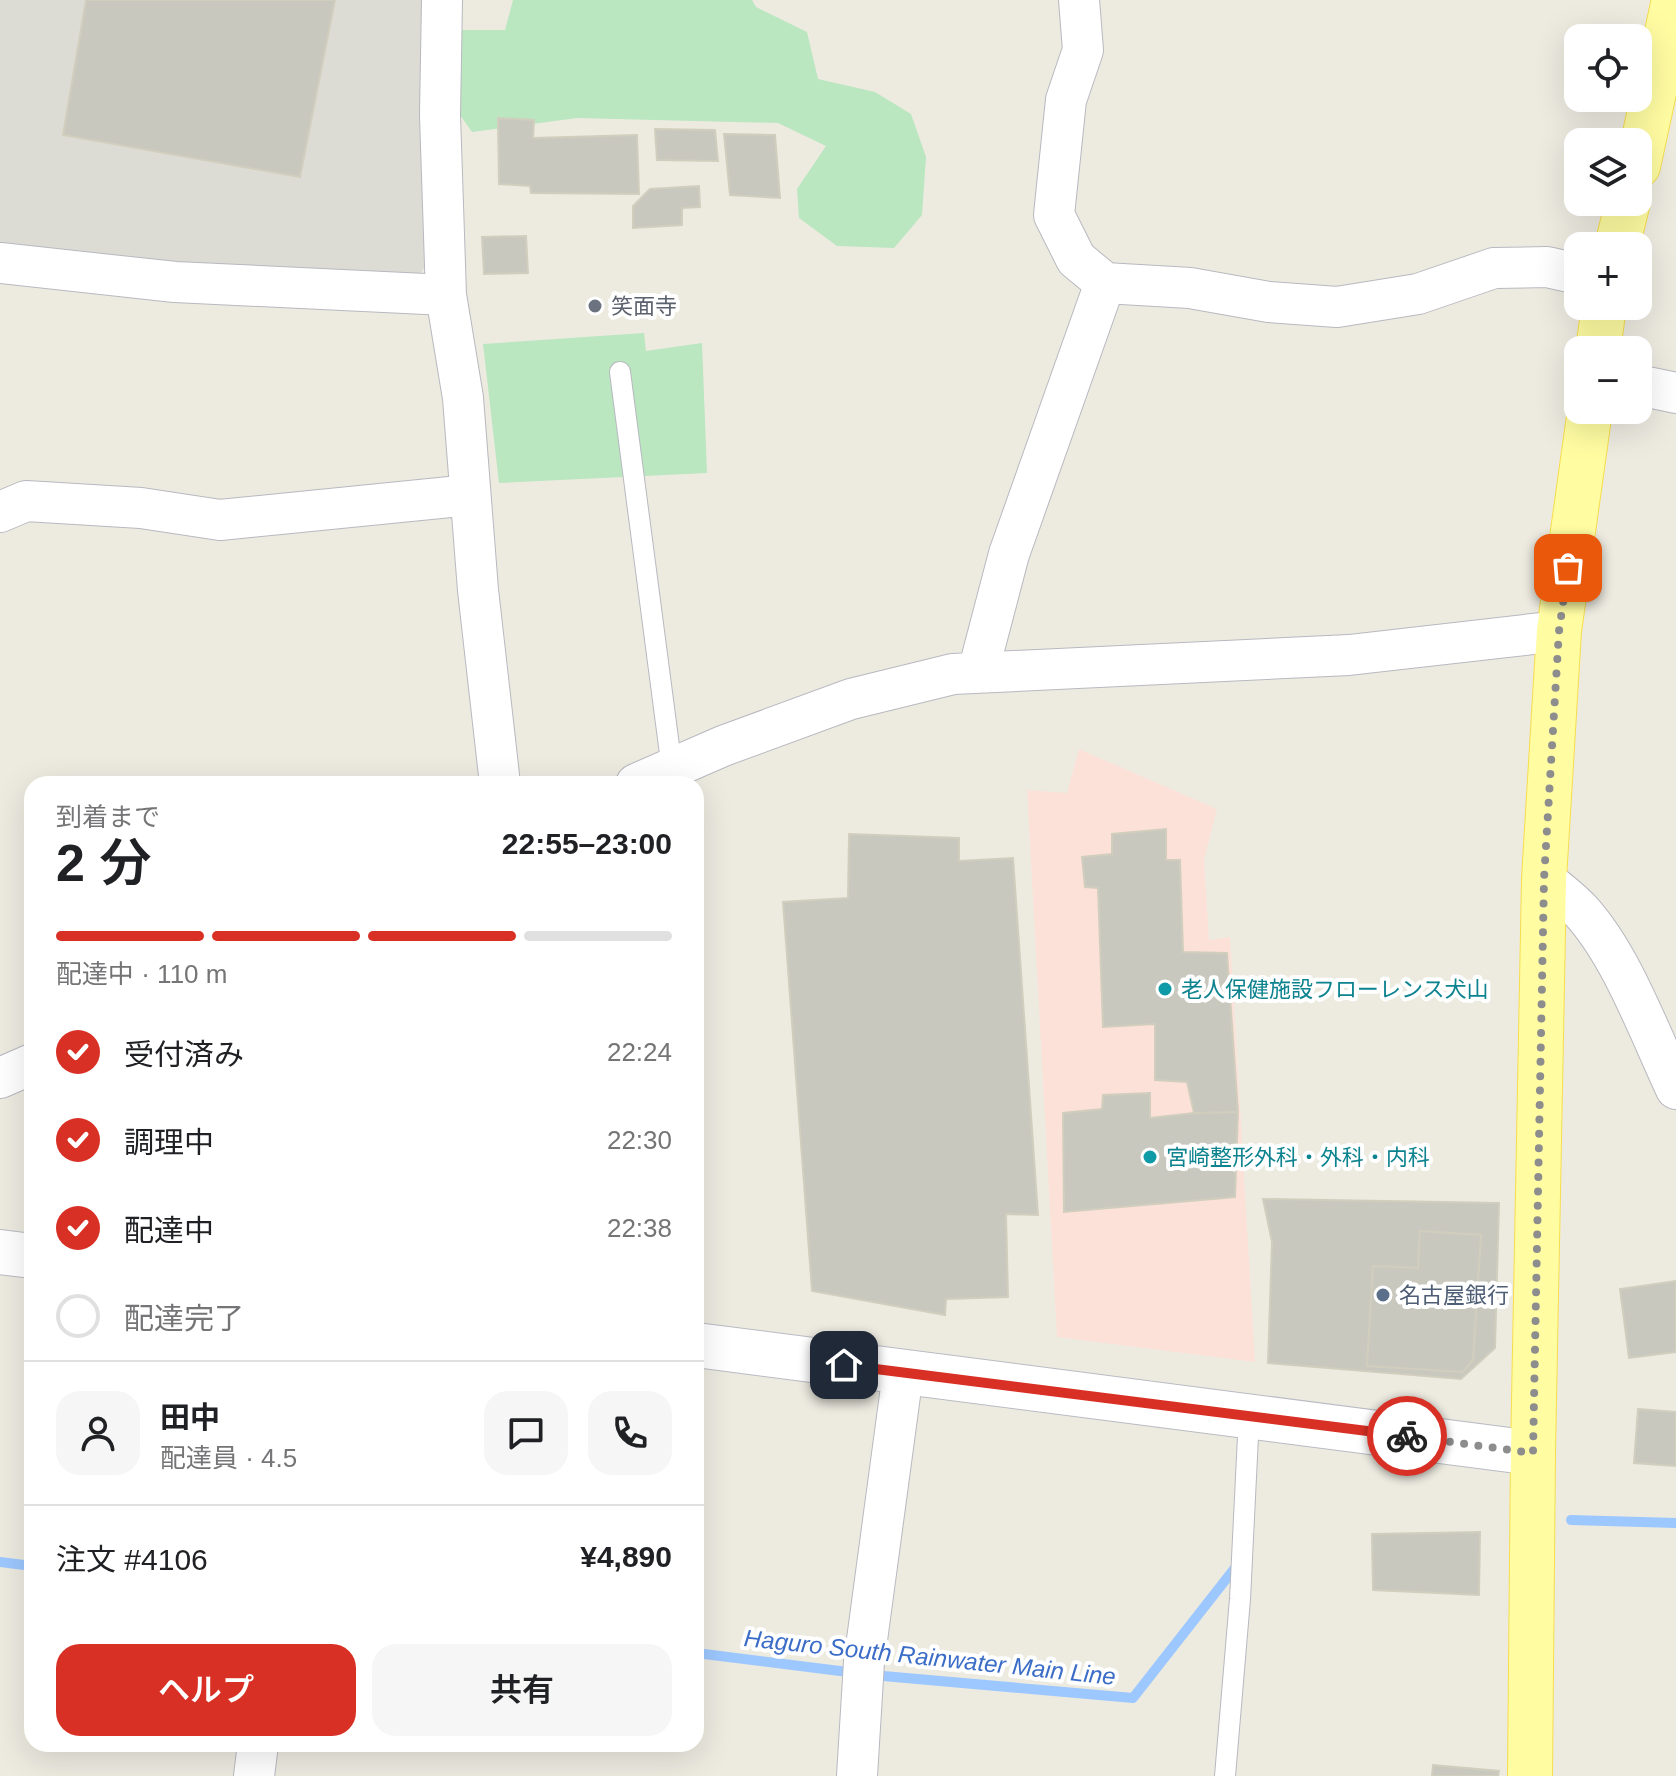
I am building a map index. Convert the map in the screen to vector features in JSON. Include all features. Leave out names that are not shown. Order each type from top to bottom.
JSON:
[{"type":"main road","points":[[1646,128],[1674,0]]},
{"type":"main road","points":[[1530,1776],[1544,879],[1559,631],[1588,424]]},
{"type":"main road","points":[[0,1252],[24,1255]]},
{"type":"main road","points":[[704,1346],[1533,1453]]},
{"type":"street","points":[[442,0],[440,115],[446,295],[463,398],[479,604],[499,776]]},
{"type":"street","points":[[1079,0],[1083,50],[1066,100],[1054,215],[1076,259],[1105,283],[1190,288],[1269,302],[1337,307],[1418,294],[1494,268],[1547,267],[1564,271]]},
{"type":"street","points":[[0,263],[175,282],[446,295]]},
{"type":"street","points":[[978,672],[1009,554],[1105,283]]},
{"type":"street","points":[[1652,388],[1676,393]]},
{"type":"street","points":[[0,512],[26,501],[141,508],[220,520],[470,495]]},
{"type":"street","points":[[654,776],[723,746],[851,699],[953,674],[1349,655],[1559,631]]},
{"type":"street","points":[[1544,879],[1580,910],[1604,941],[1676,1089]]},
{"type":"street","points":[[0,1078],[24,1068]]},
{"type":"street","points":[[857,1776],[863,1675],[903,1373]]},
{"type":"street","points":[[254,1776],[257,1752]]},
{"type":"lane","points":[[620,372],[654,776]]},
{"type":"lane","points":[[1225,1776],[1240,1599],[1249,1416]]},
{"type":"shaded area","points":[[0,0],[427,0],[433,256],[416,279],[185,267],[0,245]]},
{"type":"shaded area","points":[[1079,749],[1217,809],[1204,860],[1209,940],[1230,937],[1255,1362],[1057,1337],[1027,790],[1067,793]]},
{"type":"green space","points":[[513,0],[752,0],[756,7],[807,32],[818,79],[875,92],[911,114],[926,157],[922,215],[894,248],[837,246],[799,218],[797,189],[826,146],[778,123],[577,118],[472,132],[453,105],[456,30],[505,30]]},
{"type":"green space","points":[[644,333],[646,351],[702,343],[707,473],[499,483],[483,344]]},
{"type":"building","points":[[86,0],[335,0],[300,177],[63,135]]},
{"type":"building","points":[[498,118],[534,120],[533,138],[637,135],[639,194],[531,193],[530,186],[499,184]]},
{"type":"building","points":[[655,129],[715,130],[718,161],[657,160]]},
{"type":"building","points":[[724,134],[775,135],[780,198],[730,195]]},
{"type":"building","points":[[699,186],[700,207],[682,208],[682,225],[633,228],[633,206],[650,189]]},
{"type":"building","points":[[526,236],[528,273],[484,274],[482,237]]},
{"type":"building","name":"老人保健施設フローレンス犬山","points":[[1166,829],[1166,860],[1180,860],[1183,952],[1227,953],[1238,1112],[1194,1113],[1187,1082],[1155,1080],[1155,1024],[1103,1027],[1098,888],[1085,887],[1082,857],[1112,854],[1112,834]]},
{"type":"building","points":[[849,834],[959,838],[959,861],[1013,858],[1038,1215],[1006,1214],[1008,1297],[946,1299],[945,1315],[812,1291],[783,902],[848,898]]},
{"type":"building","name":"宮崎整形外科・外科・内科","points":[[1150,1093],[1150,1118],[1238,1112],[1235,1197],[1064,1212],[1063,1113],[1102,1109],[1103,1095]]},
{"type":"building","name":"名古屋銀行","points":[[1263,1199],[1499,1203],[1495,1348],[1461,1379],[1268,1363],[1272,1242]]},
{"type":"building","points":[[1420,1231],[1481,1235],[1473,1360],[1463,1372],[1367,1366],[1373,1266],[1418,1268]]},
{"type":"building","points":[[1676,1281],[1676,1352],[1629,1358],[1620,1289]]},
{"type":"building","points":[[1638,1409],[1676,1412],[1676,1466],[1634,1463]]},
{"type":"building","points":[[1480,1532],[1479,1595],[1373,1590],[1372,1534]]},
{"type":"building","points":[[1433,1765],[1499,1771],[1498,1776],[1432,1776]]},
{"type":"waterway","name":"Haguro South Rainwater Main Line","points":[[1571,1520],[1676,1523]]},
{"type":"waterway","name":"Haguro South Rainwater Main Line","points":[[0,1562],[24,1565]]},
{"type":"waterway","name":"Haguro South Rainwater Main Line","points":[[872,1675],[1133,1698],[1238,1564]]},
{"type":"waterway","name":"Haguro South Rainwater Main Line","points":[[704,1654],[856,1673]]},
{"type":"way so far","points":[[1407,1436],[1533,1453],[1544,879],[1559,631],[1568,568]]},
{"type":"place","name":"笑面寺","points":[[595,306]]},
{"type":"place","name":"老人保健施設フローレンス犬山","points":[[1165,989]]},
{"type":"place","name":"宮崎整形外科・外科・内科","points":[[1150,1157]]},
{"type":"place","name":"名古屋銀行","points":[[1383,1295]]},
{"type":"route","points":[[844,1365],[1407,1436]]}]
